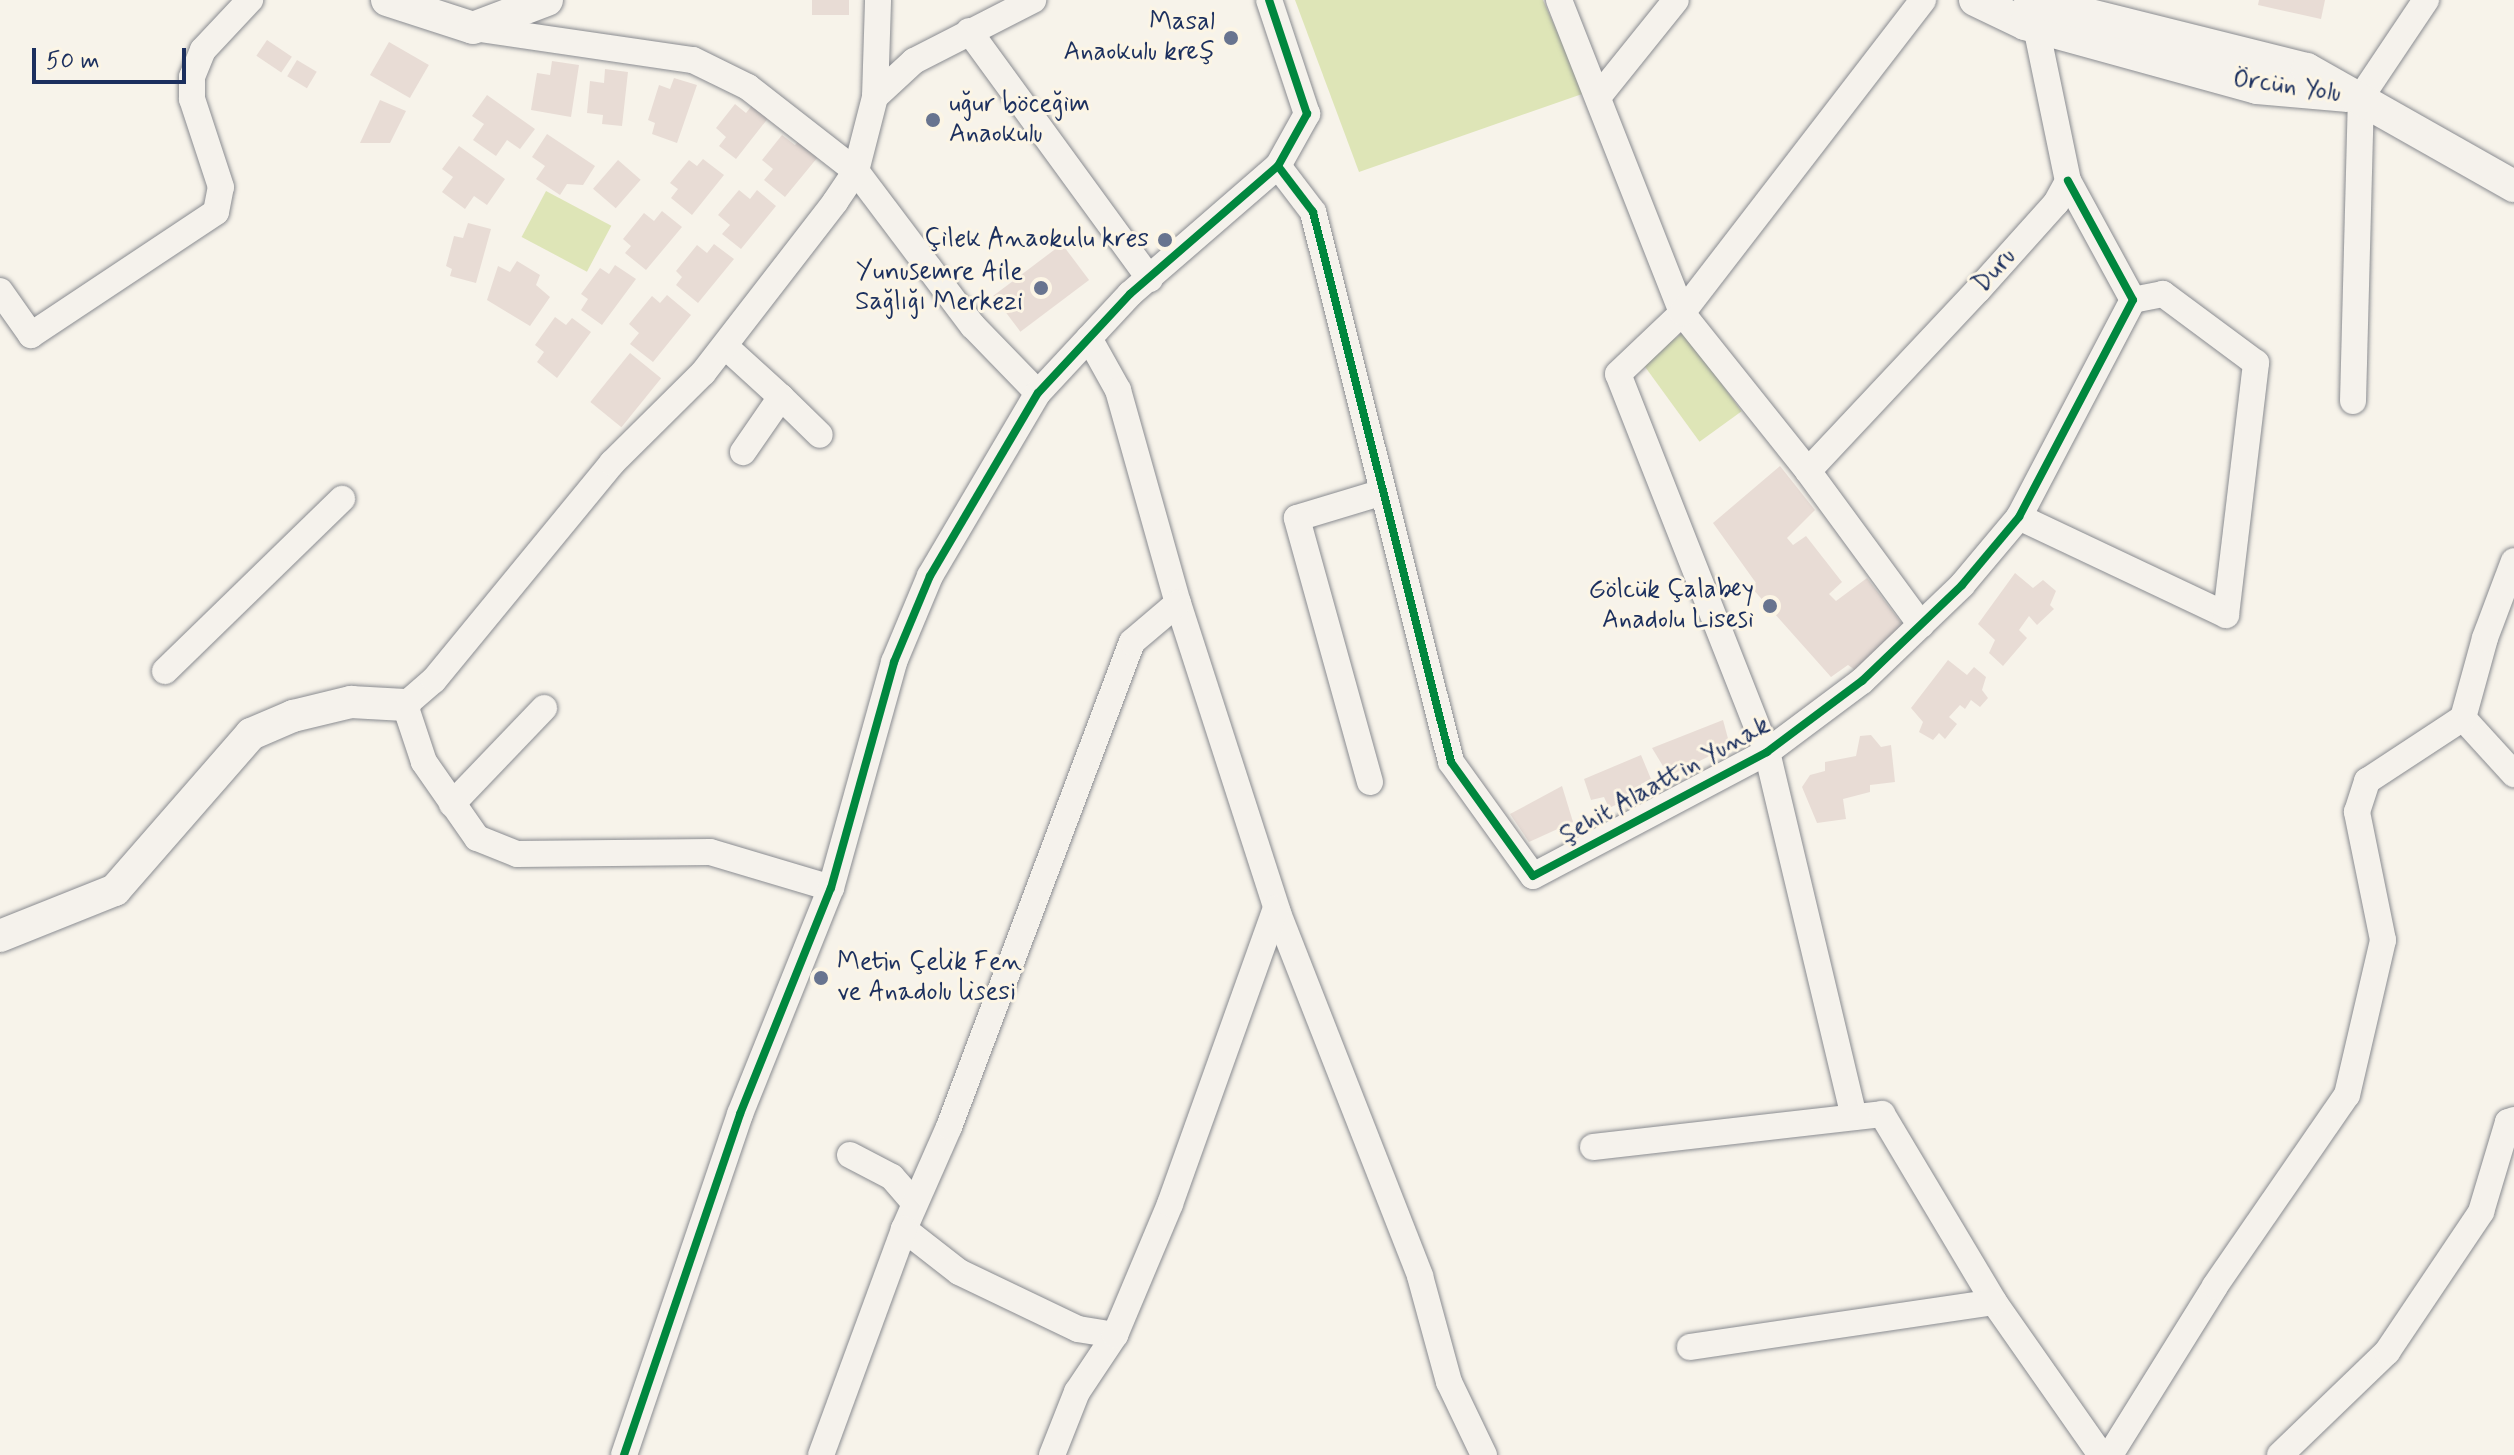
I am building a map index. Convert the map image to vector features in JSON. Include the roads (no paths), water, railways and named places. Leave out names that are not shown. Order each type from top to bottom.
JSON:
[{"type":"main road","points":[[387,0],[473,28],[547,0]]},
{"type":"main road","name":"Örcün Yolu","points":[[1975,0],[2307,69],[2514,186]]},
{"type":"main road","points":[[0,936],[115,890],[251,734],[293,716],[351,702],[405,705]]},
{"type":"street","points":[[1,296],[31,335],[216,212],[221,187],[192,99],[192,77],[203,50],[250,0]]},
{"type":"street","points":[[831,888],[710,852],[517,854],[477,838],[424,762],[405,705],[434,680],[612,463],[726,347],[856,171],[875,97],[878,0]]},
{"type":"street","points":[[875,97],[914,61],[1033,0]]},
{"type":"street","points":[[624,1455],[740,1114],[831,888],[894,662],[924,590],[1038,393],[1150,279],[1278,166],[1307,114],[1269,0]]},
{"type":"street","points":[[1559,0],[1682,313],[1808,471],[1921,625]]},
{"type":"street","points":[[1598,97],[1676,0]]},
{"type":"street","points":[[1854,1117],[1767,752],[1618,374],[1682,313],[1923,0]]},
{"type":"street","points":[[2353,401],[2361,97],[2426,0]]},
{"type":"street","points":[[2019,517],[2226,615],[2256,363],[2163,294],[2133,300],[2068,181],[2033,14]]},
{"type":"street","points":[[473,28],[693,60],[748,87],[856,171],[973,326],[1038,393]]},
{"type":"street","points":[[969,31],[1150,279]]},
{"type":"street","points":[[1278,166],[1313,212],[1383,492],[1297,518],[1370,782]]},
{"type":"street","name":"Duru","points":[[1808,471],[1978,290],[2056,203],[2068,181]]},
{"type":"street","name":"Şehit Alaattin Yunak","points":[[1383,492],[1451,762],[1533,876],[1767,752],[1862,681],[1921,625],[2019,517],[2133,300]]},
{"type":"street","points":[[1089,338],[1118,390],[1178,603],[1276,908],[1420,1276],[1449,1382],[1484,1455]]},
{"type":"street","points":[[726,347],[820,435]]},
{"type":"street","points":[[743,452],[781,397]]},
{"type":"street","points":[[165,671],[342,499]]},
{"type":"street","points":[[2110,1455],[2215,1286],[2347,1095],[2383,940],[2357,812],[2367,781],[2463,718],[2485,638],[2514,561]]},
{"type":"street","points":[[821,1455],[913,1201],[949,1127],[1132,642],[1178,603]]},
{"type":"street","points":[[452,804],[544,708]]},
{"type":"street","points":[[2463,718],[2514,774]]},
{"type":"street","points":[[1052,1455],[1077,1392],[1115,1335],[1170,1204],[1276,908]]},
{"type":"street","points":[[1593,1147],[1882,1114],[1994,1302],[2101,1455]]},
{"type":"street","points":[[2280,1455],[2387,1352],[2481,1212],[2508,1122],[2514,1120]]},
{"type":"street","points":[[850,1155],[892,1177],[913,1201]]},
{"type":"street","points":[[904,1229],[959,1272],[1078,1329],[1115,1335]]},
{"type":"street","points":[[1690,1347],[1994,1302]]},
{"type":"place","name":"Masal Anaokulu kreş","points":[[1231,38]]},
{"type":"place","name":"uğur böceğim Anaokulu","points":[[933,120]]},
{"type":"place","name":"Çilek Anaokulu kres","points":[[1165,240]]},
{"type":"place","name":"Yunusemre Aile Sağlığı Merkezi","points":[[1041,288]]},
{"type":"place","name":"Gölcük Çalabey Anadolu Lisesi","points":[[1770,606]]},
{"type":"place","name":"Metin Çelik Fen ve Anadolu lisesi","points":[[821,978]]}]
